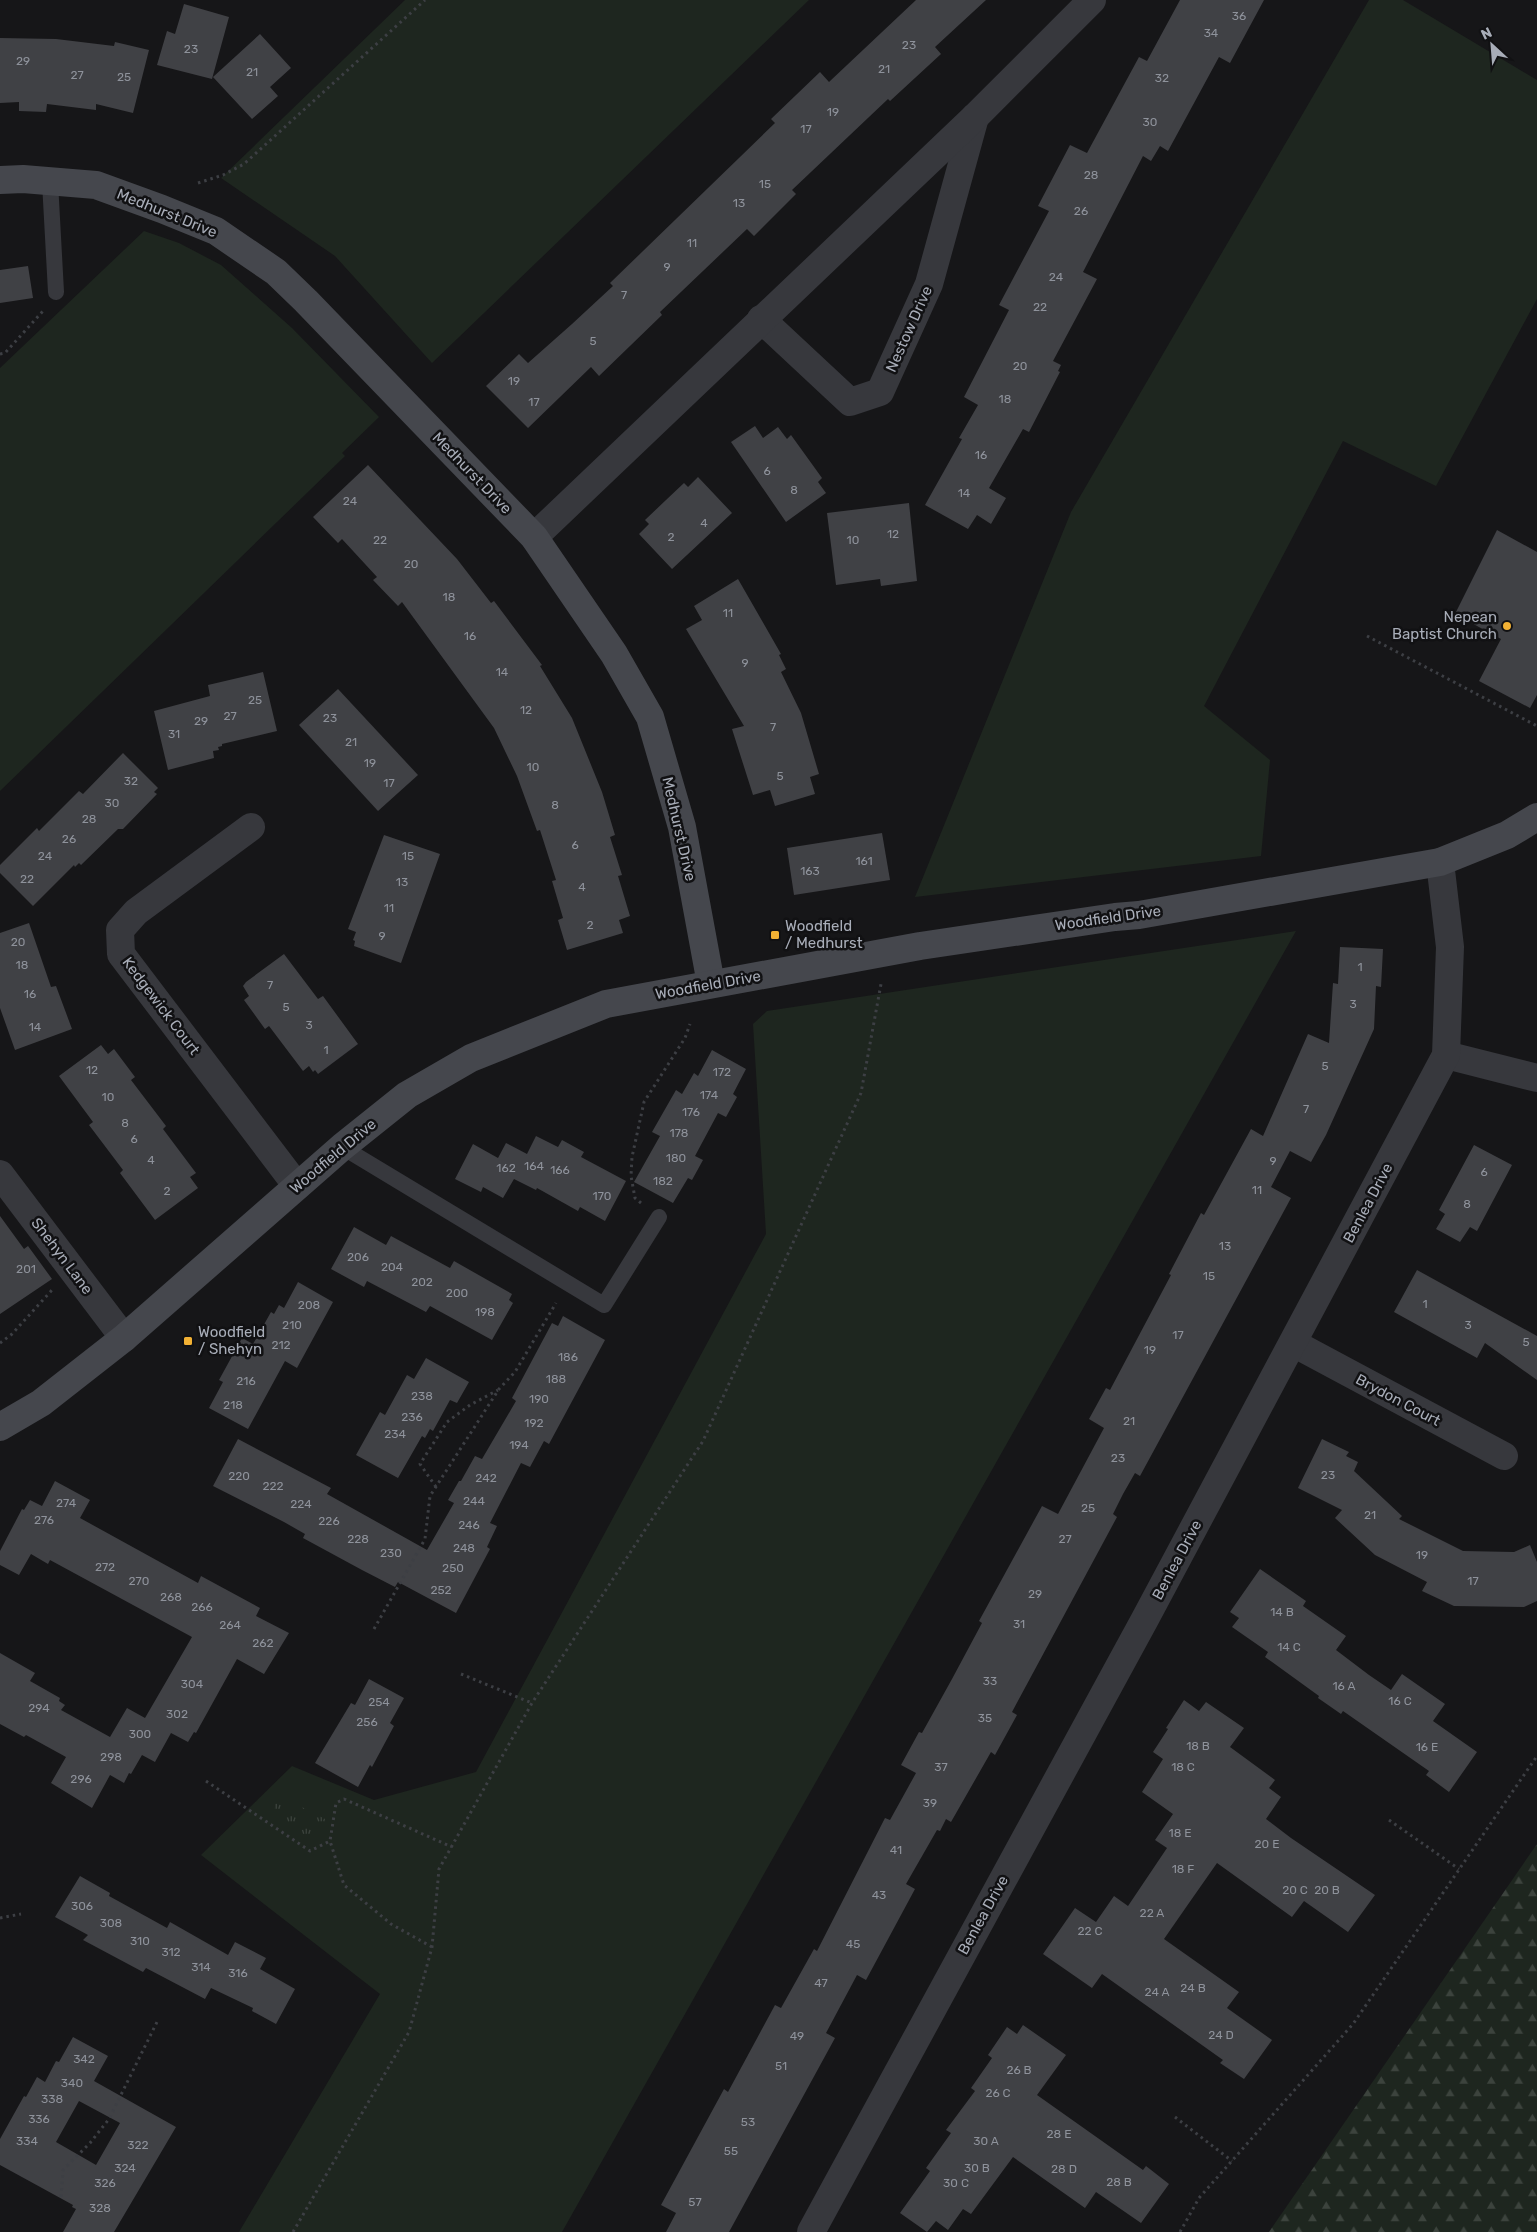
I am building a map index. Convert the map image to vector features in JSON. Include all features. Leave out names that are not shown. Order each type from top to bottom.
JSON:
[{"type":"street","name":"Nestow Drive","points":[[534,537],[975,117],[1092,0]]},
{"type":"street","name":"Nestow Drive","points":[[761,319],[850,402],[880,392],[929,284],[975,117]]},
{"type":"street","name":"Medhurst Drive","points":[[0,180],[96,185],[216,231],[276,272],[534,537],[614,654],[650,717],[682,827],[711,984]]},
{"type":"street","name":"Woodfield Drive","points":[[0,1426],[41,1403],[124,1338],[342,1147],[407,1095],[471,1058],[606,1004],[920,946],[1139,915],[1440,862],[1507,835],[1537,817]]},
{"type":"street","name":"Kedgewick Court","points":[[251,827],[136,912],[120,930],[121,954],[297,1186]]},
{"type":"street","name":"Benlea Drive","points":[[811,2232],[1145,1620],[1446,1055],[1450,947],[1440,862]]},
{"type":"street","points":[[1446,1055],[1537,1078]]},
{"type":"street","name":"Shehyn Lane","points":[[0,1174],[124,1338]]},
{"type":"street","name":"Brydon Court","points":[[1293,1343],[1504,1456]]},
{"type":"lane","points":[[50,182],[56,292]]},
{"type":"lane","points":[[342,1147],[604,1305],[658,1217]]},
{"type":"path","points":[[198,183],[223,175],[244,164],[425,0]]},
{"type":"path","points":[[0,354],[5,353],[42,312],[56,292]]},
{"type":"path","points":[[1367,636],[1537,726]]},
{"type":"path","points":[[293,2232],[410,2032],[432,1947],[439,1869],[532,1703],[703,1441],[861,1094],[887,953]]},
{"type":"path","points":[[658,1217],[635,1198],[630,1176],[632,1157],[644,1102],[685,1038],[690,1024]]},
{"type":"path","points":[[0,1342],[12,1334],[71,1268]]},
{"type":"path","points":[[374,1628],[425,1539],[430,1496],[499,1389],[515,1372],[566,1282]]},
{"type":"path","points":[[436,1487],[420,1464],[447,1422],[470,1405],[499,1389]]},
{"type":"path","points":[[461,1674],[532,1703]]},
{"type":"path","points":[[1180,2232],[1199,2198],[1353,2024],[1537,1756]]},
{"type":"path","points":[[206,1780],[310,1851],[330,1841]]},
{"type":"path","points":[[432,1947],[391,1924],[344,1885],[330,1841],[336,1803],[344,1798],[452,1847]]},
{"type":"path","points":[[1388,1820],[1459,1870]]},
{"type":"path","points":[[0,1918],[21,1914]]},
{"type":"path","points":[[61,2197],[63,2170],[90,2143],[109,2119],[157,2022]]},
{"type":"path","points":[[1175,2117],[1232,2161]]},
{"type":"green space","points":[[405,0],[809,0],[432,363],[335,256],[221,178]]},
{"type":"green space","points":[[1369,0],[1403,0],[1537,80],[1537,299],[1436,486],[1343,441],[1204,706],[1270,760],[1261,856],[915,897],[1071,512]]},
{"type":"green space","points":[[144,231],[179,243],[221,265],[292,328],[379,417],[342,453],[345,456],[0,791],[0,368]]},
{"type":"green space","points":[[1296,931],[562,2232],[239,2232],[380,1994],[201,1855],[292,1766],[374,1800],[476,1772],[766,1234],[753,1024],[767,1011]]},
{"type":"green space","points":[[290,1801],[325,1819],[323,1838],[309,1843],[276,1819],[274,1804]]},
{"type":"green space","points":[[1537,1844],[1537,2232],[1269,2232]]},
{"type":"building","points":[[916,0],[986,0],[935,47],[941,54],[890,101],[888,99],[792,190],[796,194],[754,236],[747,229],[660,312],[662,315],[599,376],[591,367],[528,428],[486,386],[519,354],[528,363],[572,324],[613,286],[610,283],[775,123],[771,119],[820,72],[829,82]]},
{"type":"building","points":[[1180,0],[1264,0],[1230,63],[1219,57],[1168,151],[1160,146],[1151,161],[1143,156],[1083,272],[1097,279],[1053,361],[1061,365],[1058,371],[1060,372],[1029,432],[1023,429],[989,488],[1006,498],[991,524],[977,515],[968,529],[925,505],[962,439],[959,438],[978,405],[964,397],[1009,310],[999,305],[1049,211],[1038,206],[1070,145],[1087,153],[1139,57],[1147,61]]},
{"type":"building","points":[[184,4],[229,17],[212,79],[157,65],[167,31],[175,34]]},
{"type":"building","points":[[260,34],[291,68],[270,87],[278,96],[252,119],[213,77]]},
{"type":"building","points":[[0,38],[56,39],[114,46],[115,42],[149,50],[133,113],[96,104],[96,110],[47,104],[46,112],[19,111],[19,102],[0,103]]},
{"type":"building","points":[[28,266],[33,298],[0,303],[0,270]]},
{"type":"building","points":[[755,426],[763,438],[778,427],[787,439],[791,435],[822,478],[818,482],[826,493],[786,522],[731,442]]},
{"type":"building","points":[[368,465],[457,559],[491,603],[494,601],[542,665],[540,666],[572,718],[602,792],[615,835],[610,837],[622,875],[618,876],[630,916],[619,920],[623,933],[567,950],[558,920],[563,918],[552,881],[556,880],[540,830],[537,831],[517,776],[494,728],[402,602],[398,606],[373,580],[377,577],[342,539],[338,543],[313,517]]},
{"type":"building","points":[[698,477],[732,513],[672,569],[639,534],[649,524],[645,520],[684,483],[688,487]]},
{"type":"building","points":[[909,503],[917,581],[881,586],[880,579],[836,585],[827,513]]},
{"type":"building","name":"Nepean Baptist Church","points":[[1497,530],[1537,552],[1537,695],[1530,708],[1479,681],[1501,639],[1455,614]]},
{"type":"building","points":[[738,579],[781,654],[779,655],[786,669],[781,672],[801,713],[819,774],[810,777],[815,794],[775,806],[770,790],[753,795],[732,729],[744,726],[686,629],[702,620],[694,606]]},
{"type":"building","points":[[263,672],[277,731],[222,744],[222,746],[218,747],[219,750],[213,751],[214,758],[168,770],[154,711],[210,696],[208,685]]},
{"type":"building","points":[[338,689],[418,775],[378,811],[299,725]]},
{"type":"building","points":[[123,753],[158,788],[154,792],[157,794],[123,829],[118,829],[81,865],[79,863],[75,867],[74,865],[33,906],[0,873],[0,865],[37,828],[39,831],[79,791],[83,794]]},
{"type":"building","points":[[882,833],[890,880],[794,895],[787,848]]},
{"type":"building","points":[[384,835],[440,854],[401,963],[354,946],[355,941],[353,940],[356,932],[348,929]]},
{"type":"building","points":[[29,923],[51,987],[56,986],[72,1029],[15,1050],[0,1008],[0,933]]},
{"type":"building","points":[[1340,947],[1383,949],[1381,987],[1376,986],[1374,1029],[1326,1135],[1311,1162],[1290,1151],[1271,1187],[1291,1198],[1140,1476],[1135,1473],[1123,1494],[1113,1514],[1117,1517],[1012,1712],[1017,1715],[995,1755],[991,1752],[951,1822],[946,1819],[940,1831],[937,1830],[906,1884],[915,1889],[866,1980],[857,1975],[826,2033],[835,2038],[729,2232],[666,2232],[676,2213],[661,2205],[724,2089],[728,2092],[775,2005],[781,2008],[814,1949],[817,1951],[885,1818],[890,1820],[916,1773],[901,1765],[919,1732],[922,1733],[952,1679],[982,1623],[979,1621],[1042,1506],[1058,1514],[1104,1428],[1089,1419],[1106,1388],[1110,1390],[1171,1275],[1169,1274],[1201,1213],[1204,1215],[1251,1129],[1263,1136],[1308,1034],[1329,1043],[1333,983],[1338,984]]},
{"type":"building","points":[[284,954],[318,999],[323,996],[358,1044],[318,1074],[315,1070],[313,1072],[309,1066],[303,1071],[269,1026],[265,1029],[244,1000],[249,996],[243,986],[246,982]]},
{"type":"building","points":[[101,1045],[108,1054],[114,1049],[135,1077],[131,1080],[166,1126],[163,1129],[196,1173],[190,1177],[198,1188],[155,1220],[120,1173],[123,1170],[89,1125],[93,1122],[59,1076]]},
{"type":"building","points":[[712,1050],[746,1069],[733,1094],[737,1097],[726,1117],[718,1113],[695,1156],[703,1160],[692,1180],[688,1178],[673,1203],[634,1182],[660,1136],[652,1132],[676,1090],[682,1094],[694,1073],[698,1076]]},
{"type":"building","points":[[536,1136],[558,1147],[562,1140],[584,1152],[581,1157],[626,1181],[605,1221],[580,1207],[578,1211],[537,1188],[536,1190],[514,1179],[503,1198],[483,1187],[481,1192],[455,1179],[473,1144],[498,1158],[506,1143],[527,1154]]},
{"type":"building","points":[[1474,1145],[1512,1165],[1477,1231],[1470,1227],[1460,1242],[1436,1229],[1445,1214],[1439,1210]]},
{"type":"building","points":[[0,1216],[24,1249],[28,1246],[52,1279],[0,1314]]},
{"type":"building","points":[[354,1227],[386,1245],[391,1236],[450,1268],[454,1261],[512,1294],[509,1300],[513,1303],[492,1340],[430,1306],[426,1312],[367,1281],[364,1287],[331,1269]]},
{"type":"building","points":[[1417,1270],[1537,1336],[1537,1380],[1485,1343],[1477,1358],[1394,1312]]},
{"type":"building","points":[[298,1282],[333,1302],[297,1368],[285,1361],[248,1429],[209,1408],[223,1382],[219,1380],[242,1338],[253,1344],[271,1312],[274,1314],[279,1305],[284,1308]]},
{"type":"building","points":[[563,1316],[605,1340],[549,1444],[544,1441],[530,1467],[521,1463],[490,1523],[497,1526],[487,1547],[490,1549],[456,1613],[398,1582],[395,1587],[362,1570],[303,1538],[305,1534],[284,1522],[213,1486],[238,1439],[331,1488],[327,1494],[427,1550],[454,1503],[448,1500],[459,1481],[461,1481],[475,1456],[482,1459],[516,1401],[512,1398],[552,1323],[558,1326]]},
{"type":"building","points":[[426,1358],[469,1382],[457,1403],[450,1400],[433,1431],[430,1429],[425,1438],[422,1436],[398,1478],[356,1455],[380,1412],[385,1415],[407,1375],[414,1379]]},
{"type":"building","points":[[1322,1439],[1349,1452],[1346,1456],[1358,1462],[1354,1471],[1402,1516],[1399,1519],[1463,1551],[1514,1552],[1530,1545],[1537,1562],[1537,1601],[1524,1607],[1454,1606],[1422,1591],[1427,1582],[1375,1555],[1335,1518],[1342,1510],[1298,1488]]},
{"type":"building","points":[[55,1481],[90,1500],[80,1518],[198,1583],[201,1576],[260,1608],[256,1616],[289,1633],[264,1674],[237,1659],[196,1733],[194,1732],[188,1742],[171,1733],[155,1762],[142,1755],[124,1783],[110,1775],[92,1808],[51,1783],[66,1757],[26,1735],[24,1737],[0,1724],[0,1653],[35,1673],[30,1681],[60,1698],[59,1701],[65,1705],[61,1710],[110,1737],[127,1708],[145,1718],[192,1637],[50,1560],[48,1564],[31,1554],[19,1575],[0,1565],[0,1551],[22,1509],[24,1510],[30,1500],[42,1506]]},
{"type":"building","points":[[1260,1569],[1306,1601],[1303,1606],[1346,1636],[1336,1650],[1369,1675],[1391,1690],[1402,1674],[1445,1704],[1433,1721],[1477,1752],[1449,1792],[1426,1775],[1429,1771],[1343,1711],[1341,1714],[1318,1698],[1319,1696],[1265,1657],[1268,1652],[1232,1627],[1239,1618],[1230,1612]]},
{"type":"building","points":[[369,1679],[404,1698],[390,1723],[394,1726],[372,1767],[370,1765],[358,1787],[315,1763],[351,1703],[355,1705]]},
{"type":"building","points":[[1184,1700],[1199,1711],[1206,1702],[1244,1728],[1230,1747],[1275,1780],[1269,1788],[1281,1797],[1266,1819],[1375,1895],[1348,1932],[1304,1901],[1292,1917],[1217,1863],[1164,1939],[1239,1992],[1227,2008],[1272,2040],[1244,2079],[1220,2063],[1223,2060],[1102,1974],[1092,1988],[1043,1954],[1075,1908],[1096,1922],[1114,1896],[1128,1906],[1167,1848],[1155,1840],[1173,1814],[1142,1792],[1163,1759],[1153,1752]]},
{"type":"building","points":[[80,1876],[110,1893],[109,1896],[167,1928],[170,1922],[228,1955],[235,1942],[266,1958],[260,1969],[295,1989],[276,2024],[252,2011],[253,2008],[211,1988],[205,1999],[146,1968],[143,1972],[83,1940],[88,1935],[55,1917]]},
{"type":"building","points":[[1023,2025],[1066,2055],[1037,2095],[1143,2170],[1146,2166],[1169,2184],[1141,2223],[1096,2192],[1085,2208],[1013,2157],[971,2214],[963,2209],[948,2230],[936,2221],[927,2232],[900,2213],[930,2171],[926,2168],[951,2133],[946,2130],[975,2091],[971,2088],[992,2058],[988,2055],[1007,2027],[1017,2034]]},
{"type":"building","points":[[73,2037],[108,2056],[94,2081],[176,2127],[114,2232],[63,2232],[76,2209],[72,2207],[73,2205],[0,2165],[0,2139],[24,2096],[26,2097],[37,2077],[45,2082],[56,2061],[59,2062]],"holes":[[[79,2101],[120,2123],[96,2165],[56,2142]]]},
{"type":"place","name":"Nepean Baptist Church","points":[[1507,626]]},
{"type":"place","name":"Woodfield / Medhurst","points":[[775,935]]},
{"type":"place","name":"Woodfield / Shehyn","points":[[188,1341]]}]
